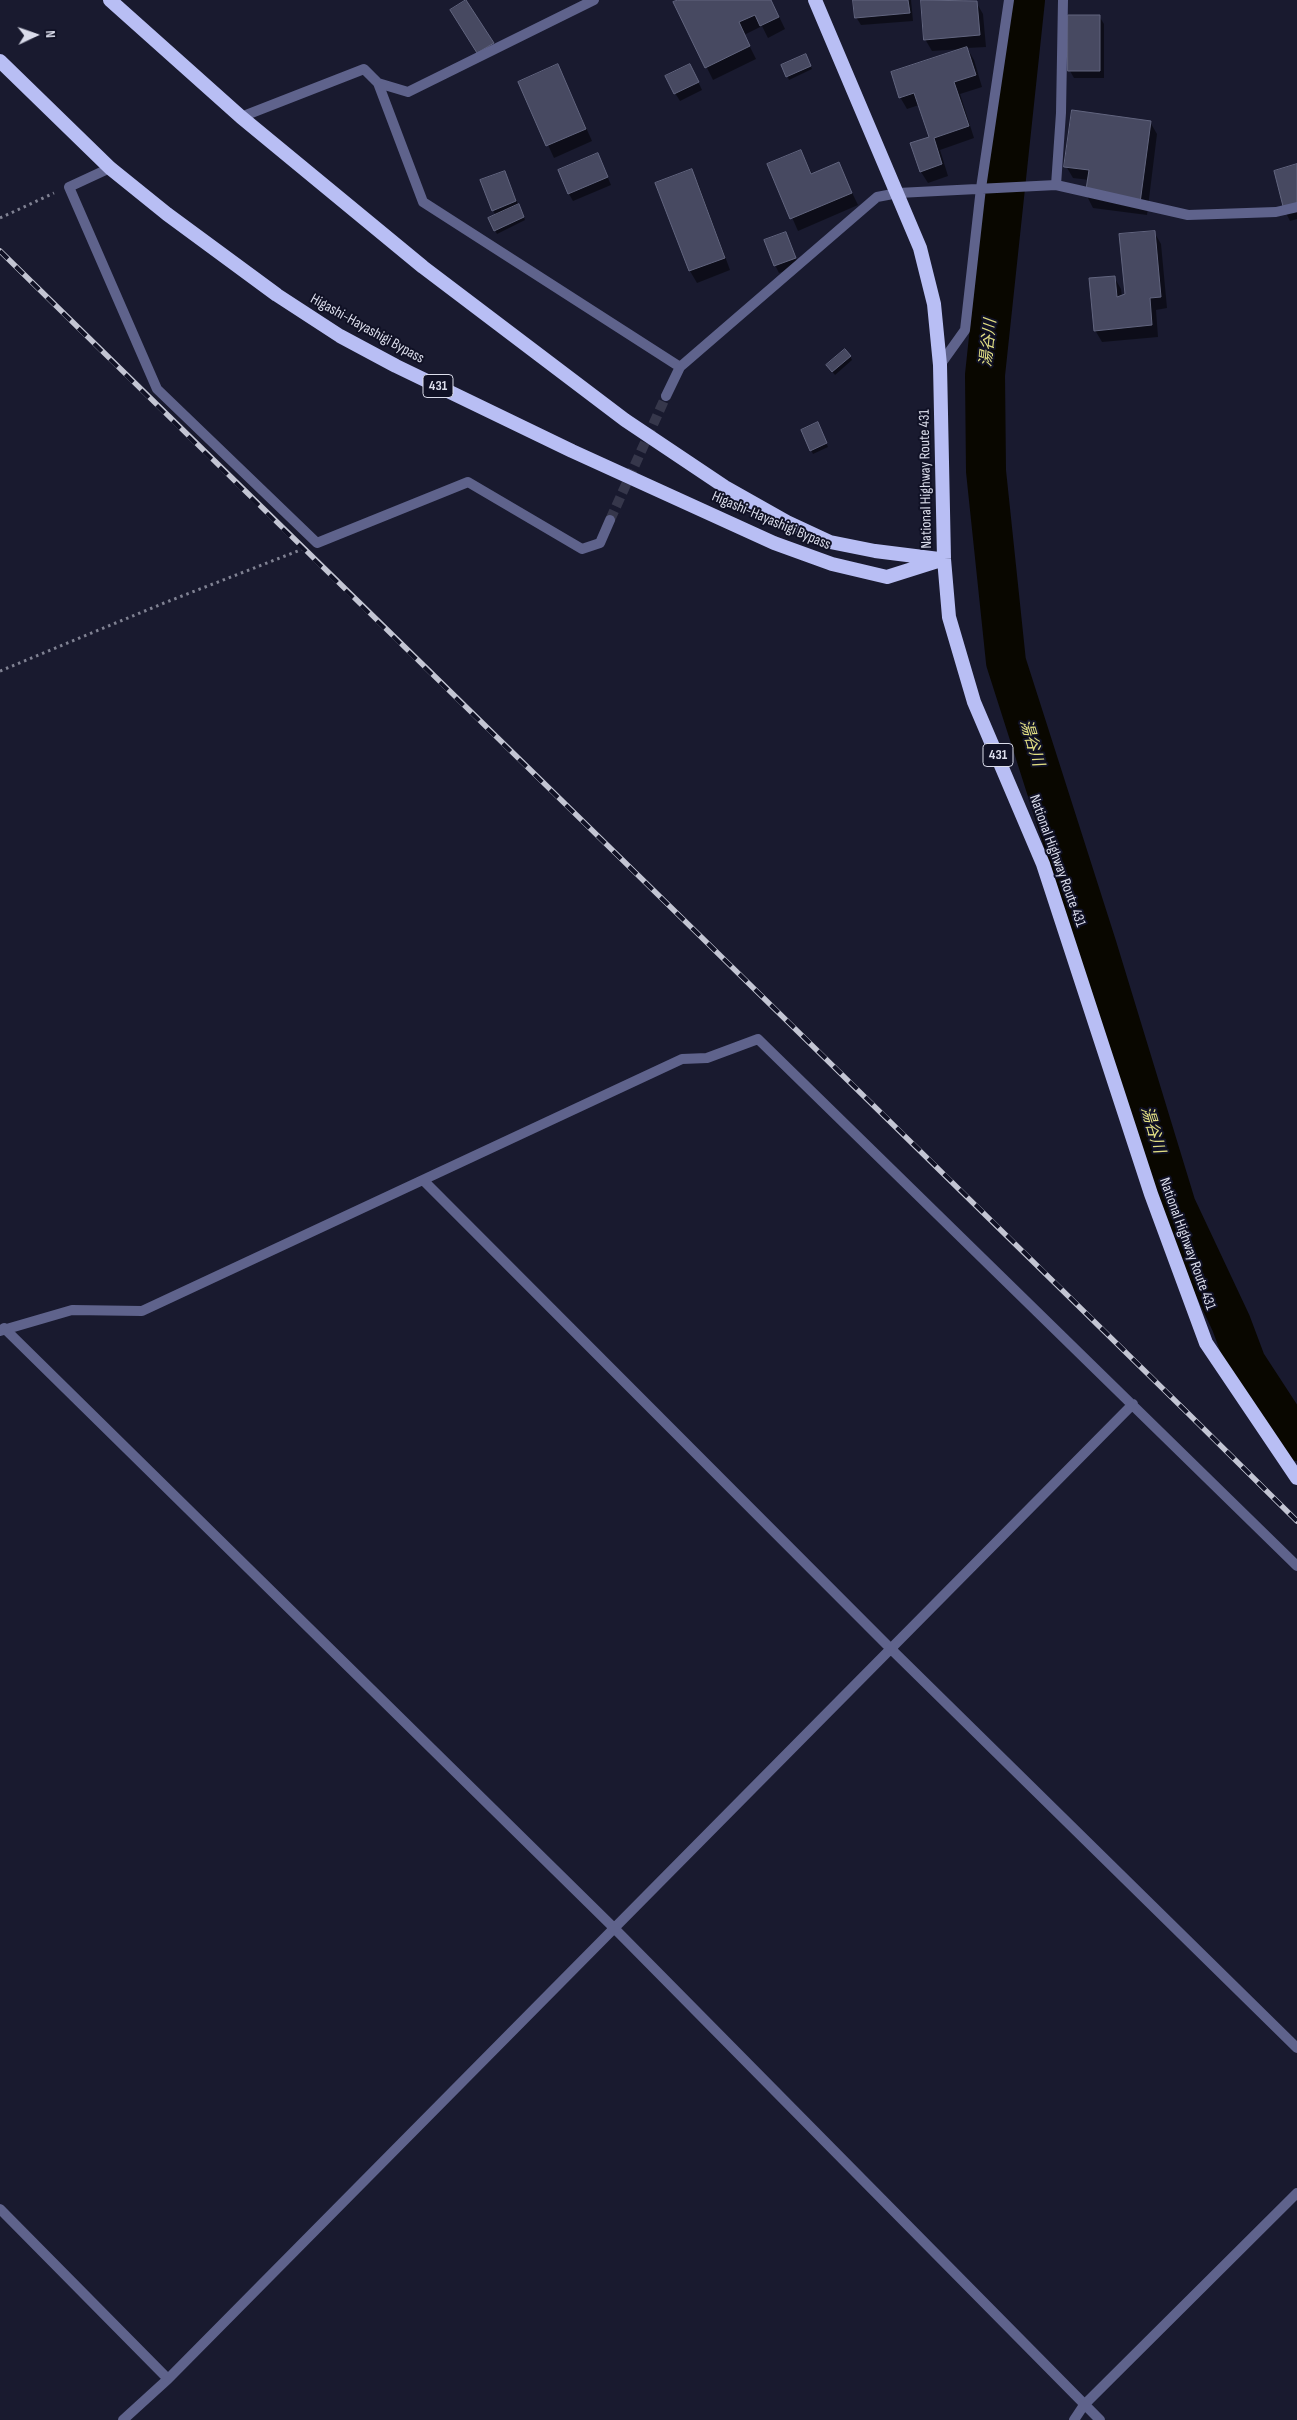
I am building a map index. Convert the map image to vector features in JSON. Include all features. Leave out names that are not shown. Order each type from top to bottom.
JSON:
[{"type":"highway","name":"Higashi-Hayashigi Bypass","points":[[110,0],[242,118],[423,267],[625,420],[725,487],[787,522],[830,542],[875,551],[944,559]]},
{"type":"highway","name":"National Highway Route 431","points":[[815,0],[920,248],[934,304],[940,365],[944,559],[949,617],[974,702],[1043,864],[1151,1194],[1206,1343],[1297,1478]]},
{"type":"highway","name":"Higashi-Hayashigi Bypass","points":[[0,61],[110,168],[167,214],[277,295],[340,336],[396,366],[572,451],[774,543],[832,564],[887,577],[944,559]]},
{"type":"street","points":[[378,83],[408,92],[553,22],[594,0]]},
{"type":"street","points":[[940,365],[965,330],[981,188],[1009,0]]},
{"type":"street","points":[[1056,185],[1061,113],[1063,0]]},
{"type":"street","points":[[242,118],[364,69],[378,83],[423,202],[680,367]]},
{"type":"street","points":[[110,168],[69,186],[157,389],[317,543],[468,482],[582,549],[600,544],[610,520]]},
{"type":"street","points":[[666,396],[680,367],[878,197],[898,193],[1056,185],[1188,215],[1276,212],[1297,207]]},
{"type":"street","points":[[2,1329],[72,1310],[142,1311],[682,1059],[707,1058],[758,1039],[1297,1566]]},
{"type":"street","points":[[424,1181],[891,1649],[1297,2048]]},
{"type":"street","points":[[2,1329],[615,1929],[1100,2420]]},
{"type":"street","points":[[124,2420],[168,2379],[615,1929],[1132,1404]]},
{"type":"street","points":[[1074,2420],[1084,2404],[1297,2193]]},
{"type":"street","points":[[0,2209],[168,2379]]},
{"type":"path","points":[[0,218],[69,186]]},
{"type":"path","points":[[0,672],[164,603],[317,543]]},
{"type":"building","points":[[466,0],[494,43],[477,53],[450,10]]},
{"type":"building","points":[[678,0],[771,0],[779,17],[760,26],[755,15],[739,22],[750,46],[705,68],[673,2]]},
{"type":"building","points":[[853,0],[908,0],[910,13],[855,18]]},
{"type":"building","points":[[921,0],[977,1],[980,35],[924,40]]},
{"type":"building","points":[[1068,15],[1100,15],[1100,71],[1068,71]]},
{"type":"building","points":[[967,47],[976,75],[954,82],[969,126],[934,138],[942,164],[920,172],[910,143],[929,137],[914,93],[899,98],[891,72]]},
{"type":"building","points":[[806,54],[811,66],[786,77],[781,65]]},
{"type":"building","points":[[558,64],[586,129],[546,146],[518,82]]},
{"type":"building","points":[[690,64],[699,82],[674,94],[665,76]]},
{"type":"building","points":[[1072,110],[1151,121],[1140,203],[1085,196],[1089,170],[1064,167]]},
{"type":"building","points":[[801,150],[811,174],[839,162],[852,193],[790,219],[767,164]]},
{"type":"building","points":[[598,153],[608,177],[568,194],[558,170]]},
{"type":"building","points":[[1297,164],[1297,210],[1285,214],[1274,171]]},
{"type":"building","points":[[692,169],[725,258],[689,271],[655,183]]},
{"type":"building","points":[[505,171],[516,201],[492,211],[480,180]]},
{"type":"building","points":[[519,204],[524,217],[494,231],[488,218]]},
{"type":"building","points":[[1155,231],[1161,297],[1150,298],[1152,325],[1094,331],[1089,278],[1115,276],[1117,297],[1125,294],[1119,234]]},
{"type":"building","points":[[786,232],[796,258],[774,266],[764,240]]},
{"type":"building","points":[[845,349],[851,356],[832,372],[826,365]]},
{"type":"building","points":[[818,422],[827,443],[810,451],[801,430]]},
{"type":"waterway","name":"湯谷川","points":[[1025,0],[985,375],[986,471],[1006,662],[1097,947],[1176,1206],[1231,1323],[1246,1363],[1297,1441]]},
{"type":"tunnel","points":[[610,520],[666,396]]},
{"type":"railway","points":[[0,251],[1297,1521]]}]
